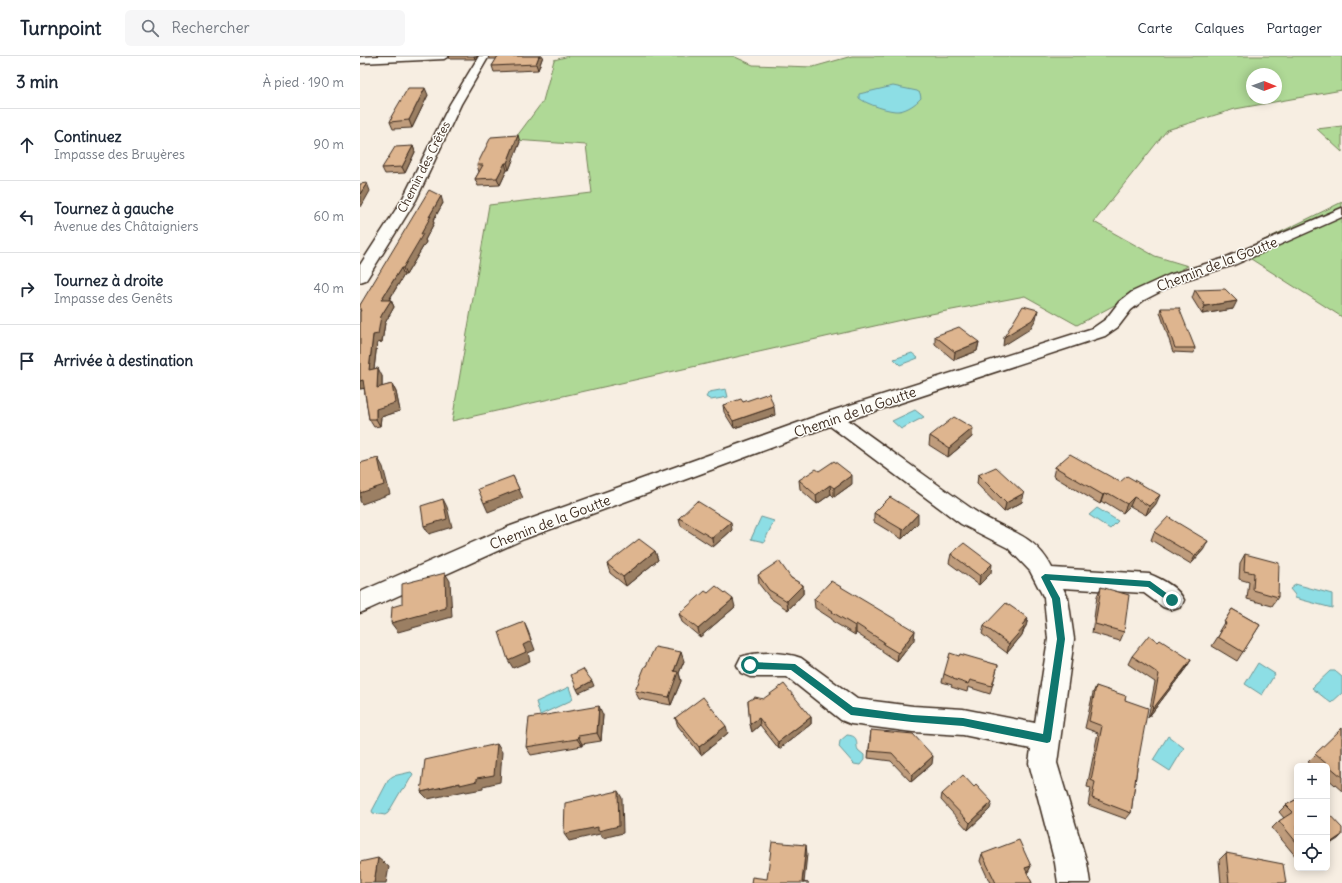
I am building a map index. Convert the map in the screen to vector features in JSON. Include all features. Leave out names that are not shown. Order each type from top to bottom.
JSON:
[{"type":"street","points":[[360,60],[444,56]]},
{"type":"street","name":"Chemin des Crêtes","points":[[360,277],[396,223],[459,96],[484,56]]},
{"type":"street","name":"Chemin de la Goutte","points":[[360,603],[516,532],[832,418],[1099,332],[1112,323],[1125,306],[1138,296],[1174,278],[1228,262],[1342,212]]},
{"type":"street","points":[[832,418],[969,518],[1016,542],[1039,565],[1056,598],[1061,639],[1043,763],[1071,863],[1074,883]]},
{"type":"street","points":[[1045,577],[1150,584],[1172,600]]},
{"type":"street","points":[[750,665],[792,666],[851,711],[963,722],[1047,739]]},
{"type":"green space","points":[[569,56],[733,56],[753,65],[813,67],[852,56],[1342,56],[1342,90],[1282,101],[1282,68],[1246,68],[1246,104],[1263,104],[1235,109],[1167,130],[1094,222],[1155,256],[1188,266],[1077,325],[1025,296],[910,318],[452,421],[489,205],[592,193],[586,145],[514,140],[543,101],[554,60]]},
{"type":"green space","points":[[1342,126],[1342,152],[1317,129]]},
{"type":"green space","points":[[1342,202],[1342,317],[1240,252]]},
{"type":"water","points":[[893,86],[917,91],[920,93],[921,98],[905,109],[895,111],[878,107],[859,98],[859,94]]},
{"type":"water","points":[[912,353],[918,358],[900,365],[894,359]]},
{"type":"water","points":[[726,389],[728,397],[711,400],[706,397],[709,392]]},
{"type":"water","points":[[915,410],[924,417],[901,429],[892,421]]},
{"type":"water","points":[[1097,508],[1118,521],[1110,529],[1089,515]]},
{"type":"water","points":[[761,517],[774,521],[764,542],[751,539]]},
{"type":"water","points":[[1295,584],[1332,594],[1332,608],[1295,598],[1295,595],[1290,589]]},
{"type":"water","points":[[1258,663],[1275,674],[1262,695],[1245,684]]},
{"type":"water","points":[[1330,671],[1335,671],[1342,677],[1342,693],[1331,703],[1312,688]]},
{"type":"water","points":[[569,687],[572,700],[540,715],[536,702]]},
{"type":"water","points":[[847,735],[855,738],[858,750],[864,755],[864,760],[860,765],[854,764],[839,747],[840,741]]},
{"type":"water","points":[[1168,736],[1184,748],[1170,771],[1153,760]]},
{"type":"water","points":[[411,772],[413,774],[388,813],[385,815],[373,813],[372,811],[389,779],[393,776]]},
{"type":"building","points":[[498,56],[539,56],[536,64],[492,66]]},
{"type":"building","points":[[408,88],[425,88],[409,120],[390,122],[391,117]]},
{"type":"building","points":[[518,135],[507,163],[505,163],[497,178],[475,179],[483,165],[477,165],[491,137]]},
{"type":"building","points":[[413,146],[402,167],[382,168],[395,147]]},
{"type":"building","points":[[367,183],[360,194],[360,184]]},
{"type":"building","points":[[429,190],[441,196],[421,234],[423,234],[403,268],[401,268],[381,300],[391,300],[381,316],[378,334],[373,335],[369,370],[378,368],[377,388],[392,384],[395,403],[376,409],[376,419],[369,419],[363,380],[360,381],[360,305]]},
{"type":"building","points":[[1225,289],[1237,301],[1205,306],[1195,290]]},
{"type":"building","points":[[1023,306],[1038,310],[1032,320],[1004,337]]},
{"type":"building","points":[[1161,308],[1179,308],[1195,348],[1175,348]]},
{"type":"building","points":[[959,327],[979,342],[955,352],[935,336]]},
{"type":"building","points":[[769,393],[774,407],[733,421],[723,405],[741,399],[743,402]]},
{"type":"building","points":[[954,417],[973,428],[949,448],[930,436]]},
{"type":"building","points":[[1070,454],[1120,482],[1127,476],[1160,495],[1149,506],[1134,497],[1127,504],[1108,493],[1107,495],[1103,495],[1055,467]]},
{"type":"building","points":[[378,458],[384,485],[360,493],[360,463]]},
{"type":"building","points":[[834,461],[852,475],[834,488],[830,485],[816,495],[799,480],[816,469],[819,471]]},
{"type":"building","points":[[996,467],[1024,493],[1006,503],[978,475]]},
{"type":"building","points":[[513,476],[519,489],[484,503],[478,489]]},
{"type":"building","points":[[890,497],[918,514],[903,530],[874,513]]},
{"type":"building","points":[[443,499],[447,519],[424,526],[421,506]]},
{"type":"building","points":[[697,501],[731,522],[712,538],[679,518]]},
{"type":"building","points":[[1168,517],[1208,541],[1195,556],[1154,532]]},
{"type":"building","points":[[639,539],[655,551],[623,577],[607,564]]},
{"type":"building","points":[[964,543],[992,564],[980,576],[951,554]]},
{"type":"building","points":[[1245,554],[1279,563],[1278,597],[1253,590],[1254,573],[1244,571]]},
{"type":"building","points":[[779,561],[791,578],[803,585],[787,601],[769,590],[758,575]]},
{"type":"building","points":[[445,573],[446,608],[391,623],[392,607],[402,604],[402,584]]},
{"type":"building","points":[[831,581],[915,631],[898,653],[856,624],[855,626],[814,599]]},
{"type":"building","points":[[716,586],[733,599],[698,629],[679,614],[705,591],[708,593]]},
{"type":"building","points":[[1101,587],[1129,595],[1124,632],[1095,624]]},
{"type":"building","points":[[1006,603],[1028,618],[1022,625],[1024,627],[1009,644],[984,626]]},
{"type":"building","points":[[1232,609],[1260,625],[1243,652],[1218,637],[1226,623],[1224,622]]},
{"type":"building","points":[[524,622],[531,641],[523,645],[526,652],[508,660],[499,632]]},
{"type":"building","points":[[1149,635],[1158,642],[1160,640],[1191,660],[1152,710],[1159,674],[1132,656]]},
{"type":"building","points":[[655,647],[681,652],[674,671],[678,672],[669,697],[635,691],[645,666]]},
{"type":"building","points":[[950,653],[959,656],[960,654],[998,665],[992,686],[970,680],[968,684],[944,674]]},
{"type":"building","points":[[583,669],[592,681],[577,689],[571,675]]},
{"type":"building","points":[[784,684],[811,717],[778,742],[759,718],[750,724],[748,701],[755,697],[763,699]]},
{"type":"building","points":[[1096,686],[1126,696],[1125,700],[1148,708],[1137,768],[1131,813],[1092,798],[1095,782],[1091,780],[1102,726],[1089,721]]},
{"type":"building","points":[[703,697],[726,726],[699,747],[675,718]]},
{"type":"building","points":[[599,706],[597,733],[578,736],[577,739],[526,747],[529,718]]},
{"type":"building","points":[[1342,728],[1342,777],[1330,767],[1330,763],[1326,763],[1315,754]]},
{"type":"building","points":[[871,730],[913,734],[933,756],[912,775],[892,753],[869,751]]},
{"type":"building","points":[[497,744],[494,775],[477,778],[477,781],[460,785],[460,783],[421,792],[425,760]]},
{"type":"building","points":[[963,775],[974,787],[976,785],[992,802],[970,823],[942,794]]},
{"type":"building","points":[[618,791],[619,826],[598,831],[598,827],[564,834],[565,803]]},
{"type":"building","points":[[1294,801],[1294,839],[1279,821],[1293,812],[1286,805]]},
{"type":"building","points":[[1330,815],[1342,828],[1342,835],[1330,843]]},
{"type":"building","points":[[1019,840],[1031,866],[1025,868],[1032,883],[996,883],[982,854]]},
{"type":"building","points":[[772,842],[806,845],[802,882],[809,883],[751,883],[752,877],[767,879]]},
{"type":"building","points":[[1226,853],[1283,864],[1286,883],[1229,883]]},
{"type":"building","points":[[378,858],[374,883],[360,883],[360,862]]},
{"type":"route","points":[[750,665],[792,666],[851,711],[963,722],[1047,739],[1061,639],[1056,598],[1045,577],[1150,584],[1172,600]]}]
